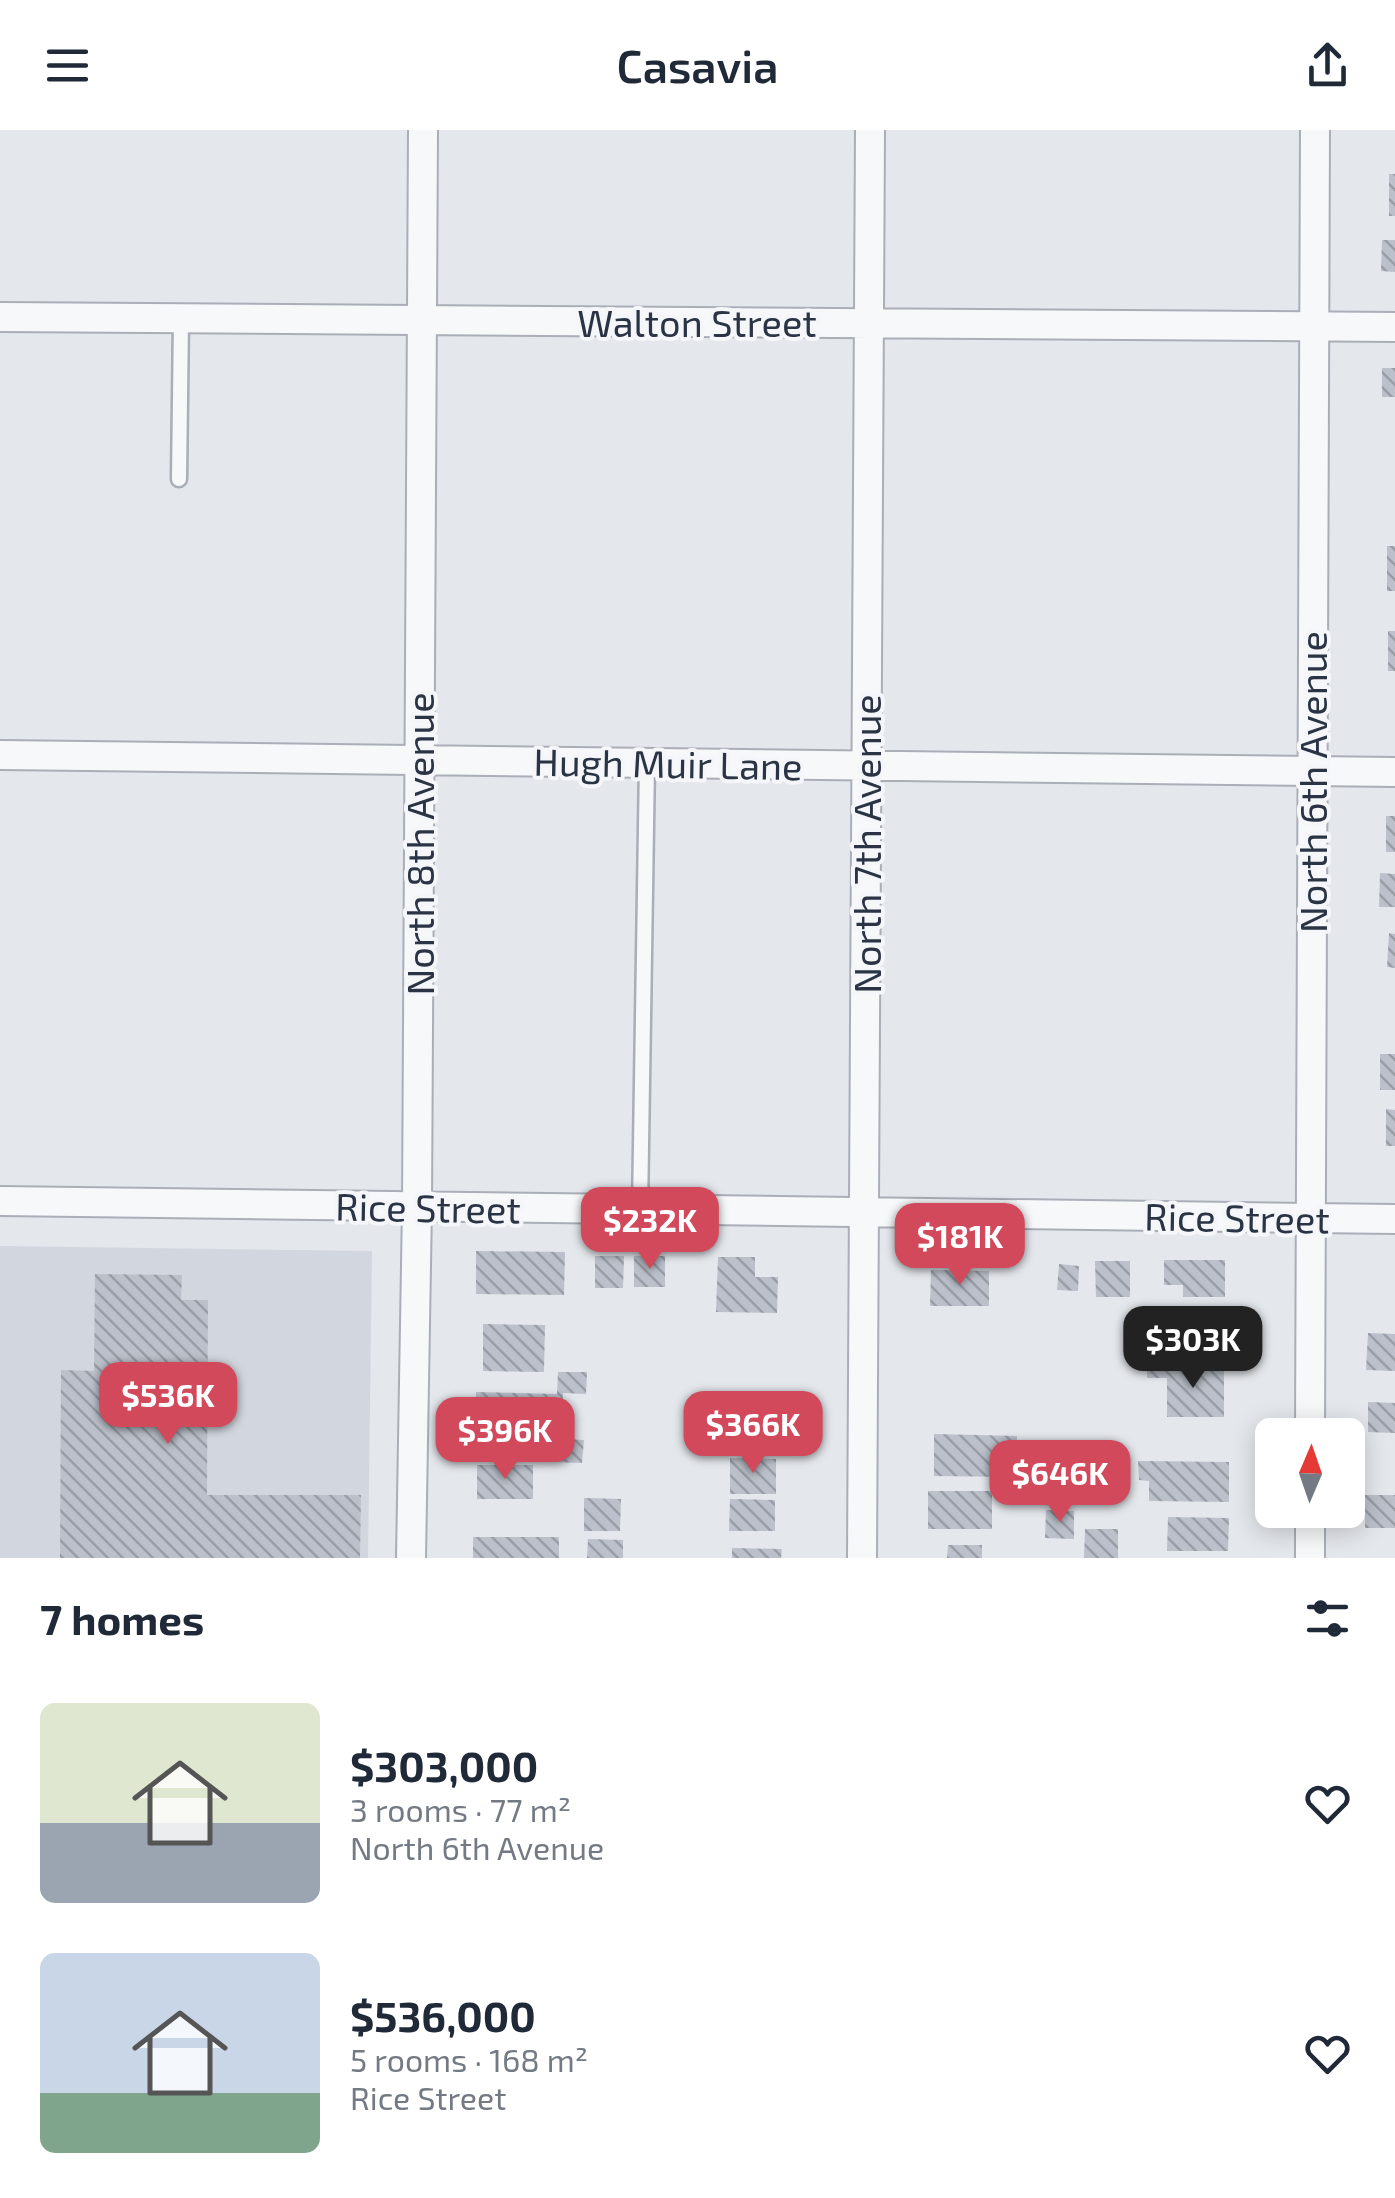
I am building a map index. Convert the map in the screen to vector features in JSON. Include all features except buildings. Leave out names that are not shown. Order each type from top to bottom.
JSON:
[{"type":"street","name":"North 8th Avenue","points":[[411,1558],[418,1207],[423,130]]},
{"type":"street","name":"North 7th Avenue","points":[[862,1558],[870,130]]},
{"type":"street","name":"North 6th Avenue","points":[[1310,1418],[1315,130]]},
{"type":"street","name":"Walton Street","points":[[0,316],[1395,327]]},
{"type":"street","name":"Hugh Muir Lane","points":[[0,755],[1395,772]]},
{"type":"street","name":"Rice Street","points":[[0,1202],[1395,1219]]},
{"type":"street","points":[[1310,1528],[1310,1558]]},
{"type":"lane","points":[[180,479],[181,318]]},
{"type":"lane","points":[[640,1210],[647,763]]},
{"type":"shaded area","points":[[0,1246],[372,1251],[368,1558],[0,1558]]}]
